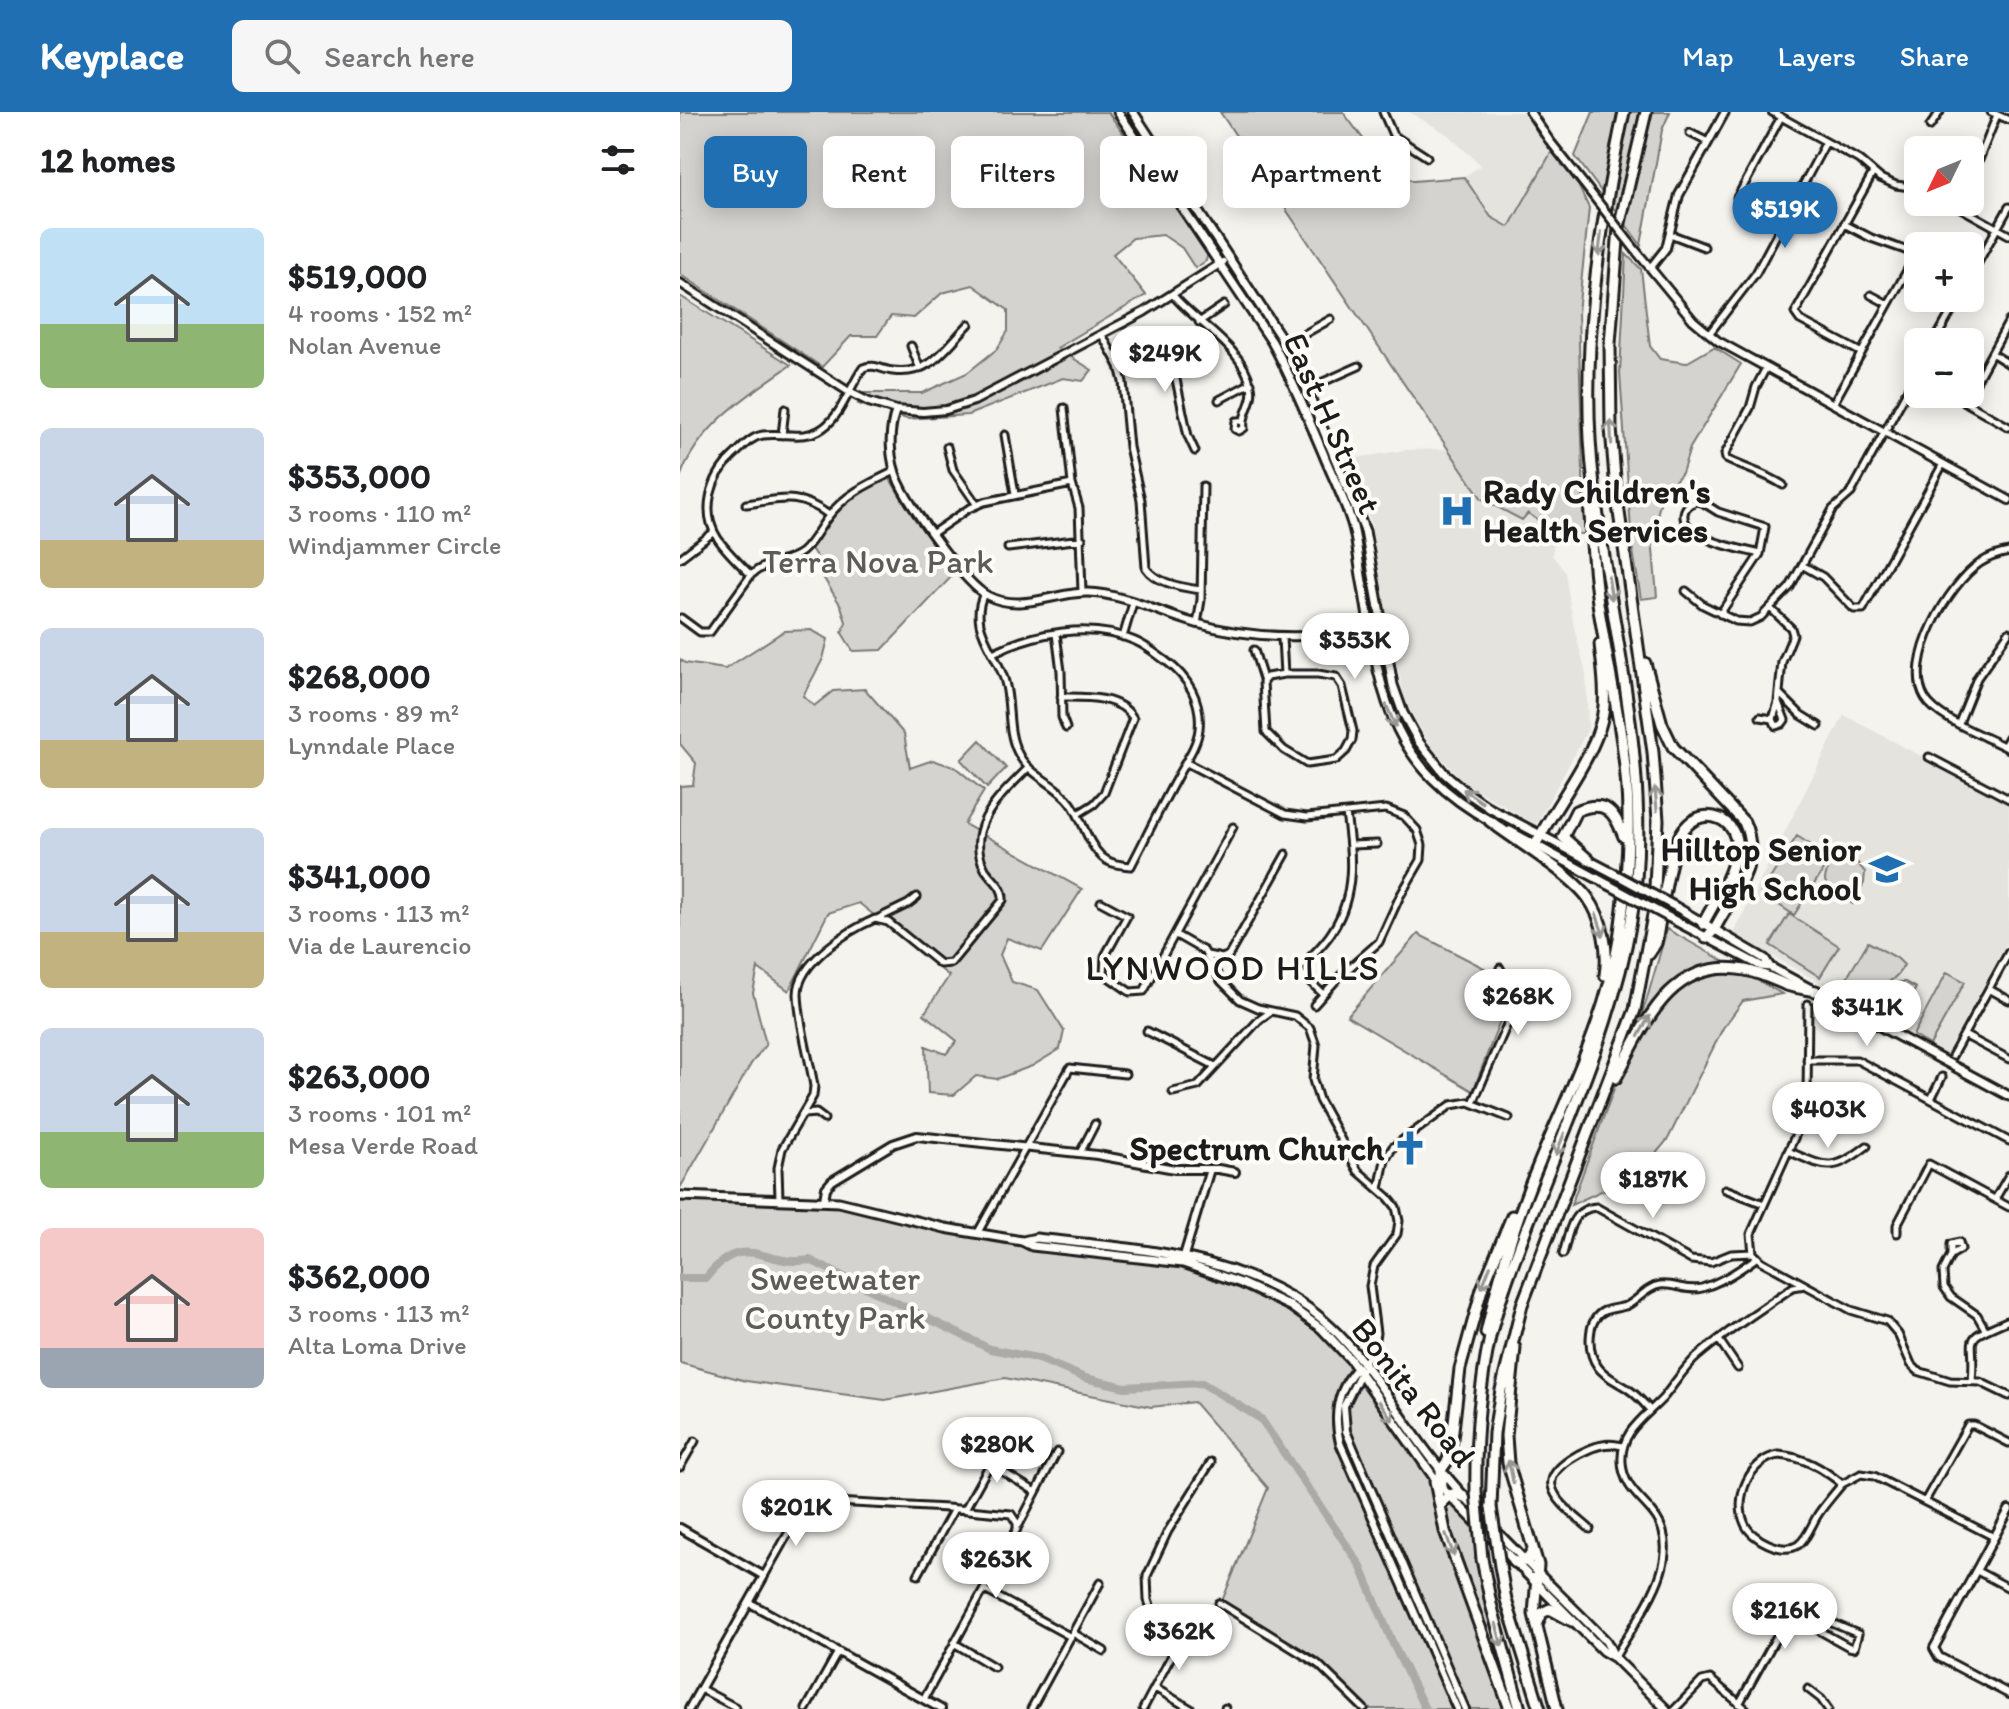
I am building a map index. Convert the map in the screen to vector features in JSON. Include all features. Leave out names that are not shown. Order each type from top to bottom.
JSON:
[{"type":"highway","points":[[1477,1405],[1491,1334],[1508,1278],[1589,1070],[1613,997],[1631,921],[1639,826],[1636,774],[1593,483],[1590,331],[1605,206],[1624,112]]},
{"type":"highway","points":[[1540,1709],[1506,1600],[1491,1507],[1493,1448],[1498,1404],[1522,1305],[1635,1010],[1654,910],[1658,820],[1653,752],[1616,491],[1611,428],[1610,344],[1619,227],[1643,125],[1649,112]]},
{"type":"highway","points":[[1520,1709],[1482,1559],[1476,1492],[1477,1405],[1482,1354],[1506,1251],[1593,1029],[1619,941],[1628,812],[1623,757],[1601,625],[1589,501],[1593,483]]},
{"type":"highway","points":[[1634,621],[1662,724],[1673,747],[1744,822],[1750,835],[1752,851],[1749,867],[1710,934]]},
{"type":"highway","points":[[1538,840],[1591,747],[1604,709],[1599,640],[1601,625]]},
{"type":"highway","points":[[1589,860],[1567,843],[1563,832],[1576,811],[1597,806],[1615,814],[1624,836],[1625,876]]},
{"type":"highway","points":[[1646,960],[1656,943],[1680,834],[1694,819],[1710,814],[1723,820],[1732,830],[1737,847],[1728,876],[1703,924]]},
{"type":"highway","points":[[1490,821],[1571,880],[1588,898],[1600,922],[1606,968],[1593,1029]]},
{"type":"highway","points":[[1594,1120],[1655,1006],[1668,991],[1690,977],[1707,972],[1743,970],[1816,991]]},
{"type":"highway","points":[[1510,1709],[1445,1531],[1440,1506],[1441,1470],[1451,1448],[1458,1381],[1482,1289],[1520,1198],[1532,1182]]},
{"type":"highway","points":[[1522,1305],[1506,1436],[1514,1487],[1538,1572],[1534,1614],[1557,1709]]},
{"type":"highway","points":[[1442,1488],[1464,1497]]},
{"type":"highway","points":[[1440,1506],[1442,1488]]},
{"type":"highway","points":[[1514,1562],[1527,1561],[1533,1547]]},
{"type":"highway","points":[[1536,1628],[1542,1613],[1549,1609],[1572,1621]]},
{"type":"main road","name":"East H Street","points":[[1118,112],[1287,368],[1354,529],[1384,698],[1397,731],[1411,752],[1460,803],[1490,821],[1589,860],[1676,907],[1703,924],[1710,934]]},
{"type":"main road","name":"East H Street","points":[[1133,112],[1232,255],[1293,356],[1365,531],[1398,699],[1410,727],[1428,755],[1466,792],[1609,885],[1668,917],[1765,959],[1770,967],[2009,1096]]},
{"type":"main road","name":"Bonita Road","points":[[680,1196],[824,1200],[862,1206],[945,1228],[1022,1241],[1032,1246],[1184,1259],[1239,1274],[1291,1297],[1323,1319],[1364,1363],[1441,1470],[1606,1641],[1615,1658]]},
{"type":"main road","name":"Bonita Road","points":[[1184,1259],[1290,1306],[1322,1329],[1359,1372],[1442,1488],[1572,1621],[1666,1709]]},
{"type":"street","points":[[1383,112],[1393,135],[1427,157]]},
{"type":"street","points":[[1530,112],[1637,252],[1693,320],[1709,334],[2009,500]]},
{"type":"street","points":[[1651,267],[1664,253],[1679,195],[1725,112]]},
{"type":"street","points":[[1772,112],[1859,160],[1873,173],[1904,186]]},
{"type":"street","points":[[1930,126],[1940,112]]},
{"type":"street","points":[[1984,144],[1994,113],[2009,120]]},
{"type":"street","points":[[1737,198],[1781,117]]},
{"type":"street","points":[[1690,133],[1708,142]]},
{"type":"street","points":[[1709,334],[1756,273],[1826,142]]},
{"type":"street","points":[[1860,352],[1800,320],[1795,313],[1873,173]]},
{"type":"street","points":[[1984,252],[2009,207]]},
{"type":"street","points":[[1975,216],[2009,235]]},
{"type":"street","points":[[1833,404],[1913,260],[1908,251],[1871,238],[1844,224]]},
{"type":"street","points":[[1670,234],[1704,247]]},
{"type":"street","points":[[680,283],[849,392],[896,410],[937,411],[974,401],[1102,335],[1176,294],[1232,255]]},
{"type":"street","points":[[1176,294],[1188,313],[1229,347],[1251,383],[1251,405],[1243,421]]},
{"type":"street","points":[[1871,295],[1888,304]]},
{"type":"street","points":[[1199,322],[1224,305]]},
{"type":"street","points":[[1301,336],[1331,319]]},
{"type":"street","points":[[1984,369],[2009,321]]},
{"type":"street","points":[[751,575],[714,532],[710,498],[721,469],[753,439],[766,435],[805,436],[821,429],[831,420],[862,369],[867,366],[898,372],[920,369],[939,358],[969,324]]},
{"type":"street","points":[[1102,335],[1119,366],[1123,382],[1131,460],[1141,500],[1146,568],[1151,575],[1170,583],[1201,590]]},
{"type":"street","points":[[911,346],[920,369]]},
{"type":"street","points":[[1119,366],[1163,353],[1171,356],[1188,436],[1195,451]]},
{"type":"street","points":[[1993,354],[2009,364]]},
{"type":"street","points":[[1323,382],[1359,366]]},
{"type":"street","points":[[1766,368],[1750,408],[1725,454],[1726,459],[1767,474],[1783,485]]},
{"type":"street","points":[[1219,400],[1251,383]]},
{"type":"street","points":[[1686,591],[1720,614],[1746,623],[1758,619],[1790,587],[1833,509],[1851,493],[1904,397]]},
{"type":"street","points":[[1064,408],[1072,484],[1079,508],[1082,592]]},
{"type":"street","points":[[1976,408],[2009,427]]},
{"type":"street","points":[[782,435],[785,409]]},
{"type":"street","points":[[896,410],[890,433],[895,471],[904,490],[966,580],[984,594],[1018,603],[1082,592],[1133,603],[1197,624],[1282,638],[1383,628]]},
{"type":"street","points":[[1005,435],[1015,494]]},
{"type":"street","points":[[947,447],[953,470],[977,505]]},
{"type":"street","points":[[1802,565],[1830,583],[1854,609],[1863,609],[1943,464]]},
{"type":"street","points":[[681,618],[700,632],[710,632],[751,575],[764,564],[791,558],[803,551],[829,515],[854,492],[895,471]]},
{"type":"street","points":[[933,533],[977,505],[1015,494],[1072,484]]},
{"type":"street","points":[[1197,624],[1201,590],[1203,486]]},
{"type":"street","points":[[746,504],[794,498],[816,505],[829,515]]},
{"type":"street","points":[[1720,614],[1760,554],[1765,527],[1727,516],[1702,502],[1694,502],[1686,508],[1686,524],[1701,536],[1718,544],[1760,554]]},
{"type":"street","points":[[680,558],[714,532]]},
{"type":"street","points":[[1008,548],[1082,539]]},
{"type":"street","points":[[2009,552],[1991,556],[1978,564],[1953,590],[1933,625],[1918,672],[1922,694],[1941,714],[2006,747],[2009,737]]},
{"type":"street","points":[[984,594],[979,607],[979,621],[1006,684],[1014,744],[1028,768],[1066,797],[1103,858],[1131,866],[1197,740],[1199,710],[1194,693],[1184,677],[1145,646],[1123,637],[1089,632],[1024,639],[993,653]]},
{"type":"street","points":[[1123,637],[1133,603]]},
{"type":"street","points":[[1770,608],[1791,628],[1793,635],[1782,662],[1773,719],[1776,726],[1785,720],[1778,702]]},
{"type":"street","points":[[1959,723],[1977,678],[2009,632]]},
{"type":"street","points":[[1056,634],[1062,717],[1066,728]]},
{"type":"street","points":[[1282,638],[1284,674]]},
{"type":"street","points":[[1254,650],[1264,680],[1264,725],[1271,739],[1307,764],[1336,760],[1348,748],[1353,731],[1342,686],[1336,677],[1284,674],[1264,680]]},
{"type":"street","points":[[1779,693],[1801,715],[1819,726]]},
{"type":"street","points":[[1061,697],[1106,700],[1130,712],[1133,718],[1104,793],[1078,814]]},
{"type":"street","points":[[1760,717],[1773,719]]},
{"type":"street","points":[[1929,757],[2009,799]]},
{"type":"street","points":[[1185,762],[1278,812],[1307,817],[1386,809],[1400,813],[1417,830],[1422,855],[1379,942],[1322,993],[1314,1005]]},
{"type":"street","points":[[878,919],[888,922],[940,964],[951,963],[1000,905],[1004,896],[984,866],[979,834],[983,818],[991,806],[1028,768]]},
{"type":"street","points":[[1322,993],[1302,974],[1300,968],[1339,920],[1352,870],[1346,814]]},
{"type":"street","points":[[1101,902],[1127,916],[1105,956],[1103,969],[1108,979],[1130,992],[1147,989],[1233,827]]},
{"type":"street","points":[[1351,845],[1377,844]]},
{"type":"street","points":[[1176,935],[1206,954],[1222,958],[1229,955],[1286,854]]},
{"type":"street","points":[[779,1199],[778,1168],[782,1149],[812,1099],[814,1086],[798,994],[801,982],[817,956],[826,949],[867,922],[917,897]]},
{"type":"street","points":[[1952,1056],[2009,952]]},
{"type":"street","points":[[1206,954],[1216,975],[1230,991],[1252,1006],[1295,1016],[1313,1032],[1316,1045],[1313,1080],[1319,1100],[1358,1171],[1394,1203],[1399,1216],[1395,1237],[1374,1266],[1370,1286],[1376,1333],[1373,1349],[1344,1406],[1346,1431],[1465,1709]]},
{"type":"street","points":[[1473,1103],[1512,1013],[1510,989],[1500,968]]},
{"type":"street","points":[[1989,989],[2009,1000]]},
{"type":"street","points":[[1755,1255],[1751,1234],[1804,1116],[1808,1004]]},
{"type":"street","points":[[1173,1092],[1198,1086],[1259,1020],[1271,1012]]},
{"type":"street","points":[[1147,1031],[1215,1066]]},
{"type":"street","points":[[1964,1035],[2009,1059]]},
{"type":"street","points":[[1807,1060],[1852,1058],[2009,1141]]},
{"type":"street","points":[[977,1234],[1070,1068],[1125,1074]]},
{"type":"street","points":[[1931,1099],[1942,1077]]},
{"type":"street","points":[[1379,1189],[1385,1160],[1396,1144],[1451,1105],[1473,1103],[1509,1118]]},
{"type":"street","points":[[803,1114],[816,1113],[824,1119]]},
{"type":"street","points":[[1080,1153],[1095,1124]]},
{"type":"street","points":[[824,1200],[826,1188],[832,1181],[906,1138],[917,1136],[1080,1153],[1175,1169],[1235,1172]]},
{"type":"street","points":[[1788,1151],[1816,1163],[1834,1166],[1844,1164],[1867,1146]]},
{"type":"street","points":[[1897,1233],[1897,1225],[1929,1164],[2009,1207]]},
{"type":"street","points":[[1184,1259],[1210,1169]]},
{"type":"street","points":[[1995,1199],[2009,1175]]},
{"type":"street","points":[[1725,1189],[1764,1204]]},
{"type":"street","points":[[1563,1254],[1574,1218],[1580,1211],[1596,1207],[1691,1260],[1711,1262],[1731,1254],[1755,1255],[1856,1312],[1887,1321],[1898,1334],[1911,1364],[1918,1371],[1950,1381],[1987,1384],[2009,1396]]},
{"type":"street","points":[[1650,1410],[1596,1364],[1591,1348],[1591,1328],[1595,1318],[1606,1310],[1629,1304],[1651,1287],[1665,1285],[1681,1290],[1704,1287],[1736,1273],[1755,1255]]},
{"type":"street","points":[[1951,1255],[1942,1275],[1944,1287],[1951,1297],[1977,1315],[1985,1329]]},
{"type":"street","points":[[1615,1658],[1661,1576],[1667,1555],[1661,1526],[1624,1476],[1623,1446],[1630,1430],[1694,1360],[1793,1287],[1805,1285]]},
{"type":"street","points":[[1972,1381],[1972,1342],[1978,1332],[2009,1320]]},
{"type":"street","points":[[1719,1340],[1738,1368]]},
{"type":"street","points":[[1359,1372],[1347,1379],[1338,1401],[1336,1417],[1340,1443],[1457,1709]]},
{"type":"street","points":[[1925,1501],[1968,1425],[1974,1425],[2009,1443]]},
{"type":"street","points":[[680,1467],[695,1441]]},
{"type":"street","points":[[1590,1529],[1557,1497],[1551,1485],[1552,1475],[1561,1465],[1595,1448],[1608,1444],[1623,1446]]},
{"type":"street","points":[[924,1699],[1057,1452]]},
{"type":"street","points":[[1842,1484],[1809,1462],[1792,1456],[1771,1456],[1757,1464],[1747,1478],[1742,1500],[1745,1524],[1774,1547],[1792,1548],[1803,1540],[1842,1484],[1861,1474],[1874,1476],[1994,1537]]},
{"type":"street","points":[[1143,1709],[1173,1653],[1161,1637],[1148,1600],[1147,1576],[1168,1531],[1211,1462]]},
{"type":"street","points":[[965,1509],[990,1464],[1036,1492]]},
{"type":"street","points":[[689,1709],[803,1507],[816,1501],[1004,1513],[1014,1518],[1017,1529]]},
{"type":"street","points":[[918,1575],[954,1509]]},
{"type":"street","points":[[2009,1510],[1934,1651],[1939,1657],[2009,1694]]},
{"type":"street","points":[[680,1528],[764,1576]]},
{"type":"street","points":[[1977,1571],[2009,1588]]},
{"type":"street","points":[[1031,1709],[1100,1583]]},
{"type":"street","points":[[985,1590],[1104,1651]]},
{"type":"street","points":[[750,1603],[941,1709]]},
{"type":"street","points":[[1219,1603],[1318,1664],[1364,1709]]},
{"type":"street","points":[[1739,1704],[1787,1618],[1793,1616],[1849,1647],[1856,1646],[1856,1632],[1830,1625],[1794,1607],[1793,1616]]},
{"type":"street","points":[[954,1643],[994,1667]]},
{"type":"street","points":[[806,1709],[838,1652]]},
{"type":"street","points":[[1675,1709],[1702,1681],[1710,1679],[1746,1709]]},
{"type":"street","points":[[1155,1688],[1191,1709]]},
{"type":"street","points":[[701,1689],[735,1707]]},
{"type":"street","points":[[1808,1689],[1828,1709]]},
{"type":"shaded area","points":[[1409,112],[1525,112],[1552,151],[1509,227],[1491,218],[1464,177],[1481,165],[1447,134]]},
{"type":"shaded area","points":[[1450,449],[1482,499],[1528,512],[1555,533],[1552,555],[1565,572],[1573,623],[1586,674],[1588,729],[1536,825],[1465,783],[1432,748],[1406,704],[1386,619],[1371,522],[1345,460],[1405,450]]},
{"type":"shaded area","name":"Hilltop Senior High School","points":[[1844,715],[2009,803],[2009,939],[1946,1054],[1733,934]]},
{"type":"green space","points":[[680,112],[1108,112],[1125,136],[1100,136],[1100,208],[1177,208],[1208,252],[1206,261],[1195,268],[1182,248],[1163,235],[1133,238],[1113,254],[1146,295],[1057,348],[1092,370],[1083,381],[1063,378],[968,415],[907,419],[858,404],[864,393],[922,393],[967,373],[997,349],[1008,331],[1008,310],[973,285],[942,293],[914,318],[891,316],[877,336],[851,336],[822,367],[680,274]]},
{"type":"green space","points":[[1220,112],[1343,112],[1361,136],[1236,136]]},
{"type":"green space","points":[[1593,112],[1670,112],[1662,130],[1641,245],[1575,156]]},
{"type":"green space","points":[[1552,151],[1579,187],[1589,208],[1578,313],[1585,534],[1555,533],[1528,513],[1522,520],[1482,499],[1285,208],[1410,208],[1410,179],[1464,177],[1491,217],[1509,227]]},
{"type":"green space","points":[[1626,254],[1641,269],[1650,346],[1660,359],[1686,363],[1714,347],[1741,364],[1690,448],[1682,473],[1662,495],[1652,537],[1657,597],[1641,599],[1632,545],[1620,373]]},
{"type":"green space","points":[[680,296],[791,365],[742,400],[712,427],[688,460],[680,478]]},
{"type":"green space","name":"Terra Nova Park","points":[[890,479],[954,574],[882,650],[853,651],[842,633],[846,622],[841,606],[823,577],[822,565],[810,547],[842,506],[861,489]]},
{"type":"green space","points":[[811,630],[828,639],[823,659],[803,696],[814,706],[833,691],[865,689],[904,734],[910,768],[933,760],[956,768],[984,791],[964,824],[1082,889],[1042,951],[1007,938],[1000,955],[1012,982],[1038,990],[1064,1031],[1060,1049],[1032,1066],[997,1079],[976,1076],[954,1095],[928,1093],[926,1046],[946,1054],[957,1041],[924,1014],[949,976],[859,903],[828,913],[789,991],[758,968],[753,993],[766,1044],[751,1064],[680,1188],[680,786],[693,785],[696,763],[680,744],[680,659],[685,663],[725,669],[784,631]]},
{"type":"green space","points":[[980,740],[1006,768],[987,788],[961,760]]},
{"type":"green space","points":[[1797,836],[1831,858],[1794,915],[1761,893]]},
{"type":"green space","points":[[1836,854],[1856,861],[1865,872],[1864,883],[1853,904],[1826,885],[1826,873]]},
{"type":"green space","points":[[1789,914],[1839,946],[1820,977],[1770,945]]},
{"type":"green space","points":[[1667,929],[1782,994],[1743,1001],[1723,1028],[1668,1139],[1640,1173],[1571,1205],[1646,1002]]},
{"type":"green space","points":[[1418,934],[1492,972],[1506,1005],[1473,1091],[1347,1016]]},
{"type":"green space","points":[[1868,942],[1904,965],[1886,984],[1862,987],[1845,981]]},
{"type":"green space","points":[[1947,972],[1965,982],[1930,1045],[1913,1035]]},
{"type":"green space","points":[[1899,982],[1916,988],[1904,1007],[1889,996],[1891,987]]},
{"type":"green space","name":"Sweetwater County Park","points":[[680,1196],[824,1200],[977,1234],[1168,1255],[1212,1267],[1274,1292],[1309,1313],[1341,1342],[1429,1460],[1472,1511],[1482,1559],[1481,1579],[1517,1709],[1364,1709],[1327,1669],[1222,1601],[1268,1488],[1194,1402],[1151,1407],[1005,1378],[885,1400],[746,1381],[680,1363]]},
{"type":"waterway","points":[[680,1278],[706,1278],[720,1263],[744,1252],[794,1261],[810,1260],[990,1349],[1037,1358],[1085,1378],[1125,1387],[1202,1383],[1261,1419],[1360,1565],[1425,1709]]},
{"type":"place","name":"Rady Children's Health Services","points":[[1457,511]]},
{"type":"place","name":"Hilltop Senior High School","points":[[1887,869]]},
{"type":"place","name":"Spectrum Church","points":[[1410,1148]]},
{"type":"district","name":"LYNWOOD HILLS","points":[[1233,967]]}]
